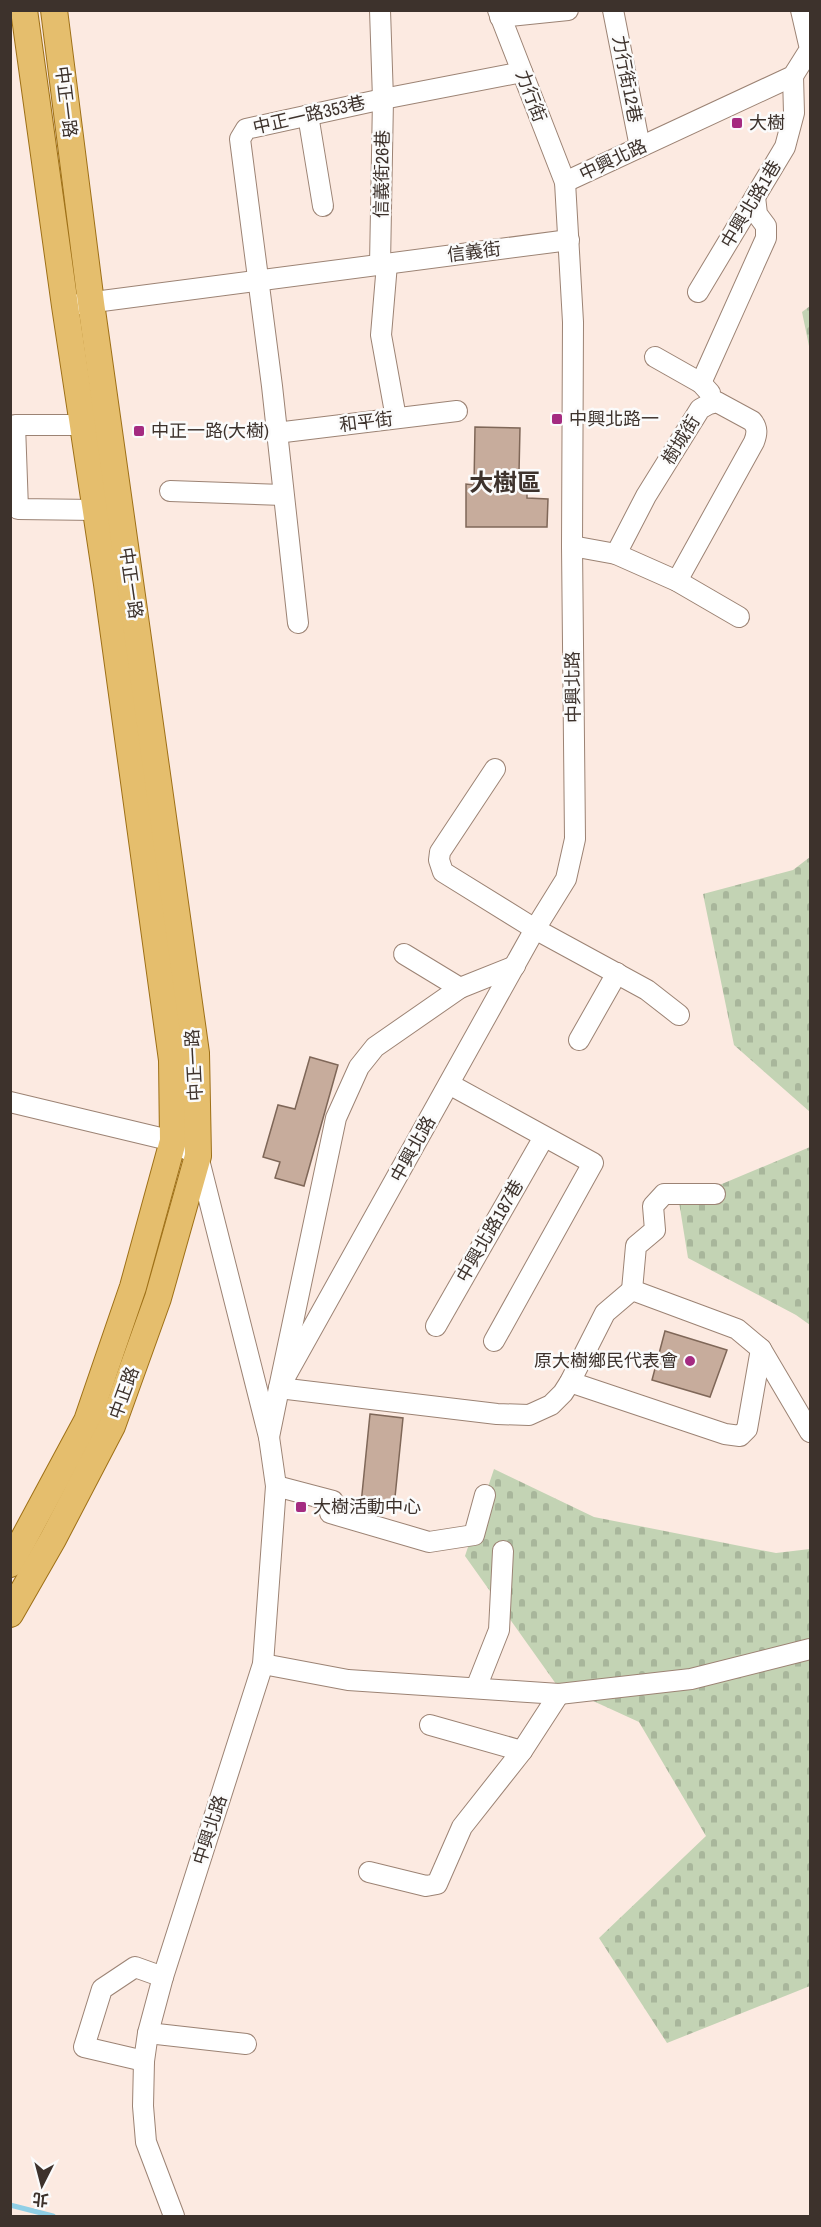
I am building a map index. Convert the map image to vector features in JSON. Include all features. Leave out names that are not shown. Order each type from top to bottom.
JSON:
[{"type":"main road","name":"中正一路","points":[[24,10],[172,1060],[173,1141]]},
{"type":"main road","name":"中正一路","points":[[54,10],[91,303],[196,1053],[198,1156]]},
{"type":"main road","name":"中正路","points":[[10,1564],[87,1421],[133,1287],[173,1141]]},
{"type":"main road","name":"中正路","points":[[10,1614],[53,1539],[112,1426],[158,1298],[198,1156]]},
{"type":"street","name":"信義街26巷","points":[[380,10],[383,99],[381,334],[396,418]]},
{"type":"street","points":[[499,14],[568,10]]},
{"type":"street","name":"力行街12巷","points":[[613,10],[640,147]]},
{"type":"street","points":[[793,76],[810,49],[801,10]]},
{"type":"street","name":"力行街","points":[[499,14],[565,182]]},
{"type":"street","name":"中正一路353巷","points":[[297,623],[258,281],[239,149],[240,139],[246,129],[522,72]]},
{"type":"street","name":"中興北路","points":[[269,1437],[279,1388],[535,929],[566,879],[575,839],[572,546],[573,322],[565,182],[793,76]]},
{"type":"street","name":"中興北路1巷","points":[[698,292],[785,147],[794,113],[793,76]]},
{"type":"street","points":[[308,115],[323,206]]},
{"type":"street","points":[[701,382],[766,238],[766,226],[757,214],[755,197]]},
{"type":"street","name":"信義街","points":[[383,264],[569,240]]},
{"type":"street","points":[[65,306],[383,264]]},
{"type":"street","points":[[655,357],[701,382],[717,402]]},
{"type":"street","name":"樹城街","points":[[616,554],[646,496],[700,409],[717,402],[752,421],[756,425],[757,434],[677,580]]},
{"type":"street","name":"和平街","points":[[276,433],[457,411]]},
{"type":"street","points":[[83,425],[15,425],[18,509],[96,510]]},
{"type":"street","points":[[170,491],[283,495]]},
{"type":"street","points":[[572,546],[616,554],[677,580],[739,617]]},
{"type":"street","points":[[495,769],[440,852],[439,860],[443,872],[535,929],[647,990],[679,1015]]},
{"type":"street","points":[[404,954],[460,988]]},
{"type":"street","points":[[515,966],[460,988],[375,1047],[359,1067],[336,1118],[279,1388],[496,1414],[529,1415],[551,1405],[563,1393],[605,1313],[632,1290],[636,1246],[655,1230],[653,1206],[664,1194],[715,1194]]},
{"type":"street","points":[[579,1040],[617,973]]},
{"type":"street","points":[[449,1084],[593,1164],[494,1341]]},
{"type":"street","points":[[10,1102],[173,1141],[198,1156]]},
{"type":"street","name":"中興北路187巷","points":[[436,1326],[544,1137]]},
{"type":"street","name":"中興北路","points":[[174,2217],[146,2142],[143,2106],[144,2061],[148,2033],[163,1977],[263,1664],[276,1486],[269,1437],[198,1156]]},
{"type":"street","points":[[632,1290],[737,1329],[761,1349],[810,1432]]},
{"type":"street","points":[[570,1382],[725,1434],[740,1436],[747,1430],[761,1349]]},
{"type":"street","points":[[276,1486],[333,1501],[330,1513],[429,1542],[474,1535],[485,1495]]},
{"type":"street","points":[[476,1688],[499,1630],[503,1551]]},
{"type":"street","points":[[263,1664],[348,1680],[559,1694],[691,1679],[810,1649]]},
{"type":"street","points":[[369,1872],[426,1886],[437,1884],[462,1827],[522,1751],[559,1694]]},
{"type":"street","points":[[430,1725],[522,1751]]},
{"type":"street","points":[[144,2061],[84,2047],[102,1989],[135,1967],[163,1977]]},
{"type":"street","points":[[148,2033],[246,2044]]},
{"type":"green space","points":[[810,306],[810,351],[802,312]]},
{"type":"green space","points":[[810,857],[810,1112],[734,1045],[703,894],[793,870]]},
{"type":"green space","points":[[810,1147],[810,1325],[796,1315],[688,1258],[679,1202]]},
{"type":"green space","points":[[494,1469],[594,1517],[776,1553],[810,1549],[810,1986],[667,2043],[599,1938],[706,1836],[639,1722],[556,1684],[465,1556]]},
{"type":"building","points":[[475,427],[520,428],[519,473],[527,473],[527,498],[548,499],[547,527],[466,527],[466,484],[474,485]]},
{"type":"building","points":[[310,1057],[338,1065],[304,1186],[275,1178],[280,1162],[263,1157],[278,1105],[295,1109]]},
{"type":"building","name":"原大樹鄉民代表會","points":[[665,1331],[727,1350],[710,1397],[652,1380]]},
{"type":"building","points":[[370,1414],[403,1418],[394,1507],[361,1504]]},
{"type":"waterway","points":[[10,2205],[53,2216]]},
{"type":"place","name":"大樹","points":[[737,123]]},
{"type":"place","name":"中興北路一","points":[[557,419]]},
{"type":"place","name":"中正一路(大樹)","points":[[139,431]]},
{"type":"place","name":"原大樹鄉民代表會","points":[[690,1361]]},
{"type":"place","name":"大樹活動中心","points":[[301,1507]]},
{"type":"district","name":"大樹區","points":[[505,483]]}]
